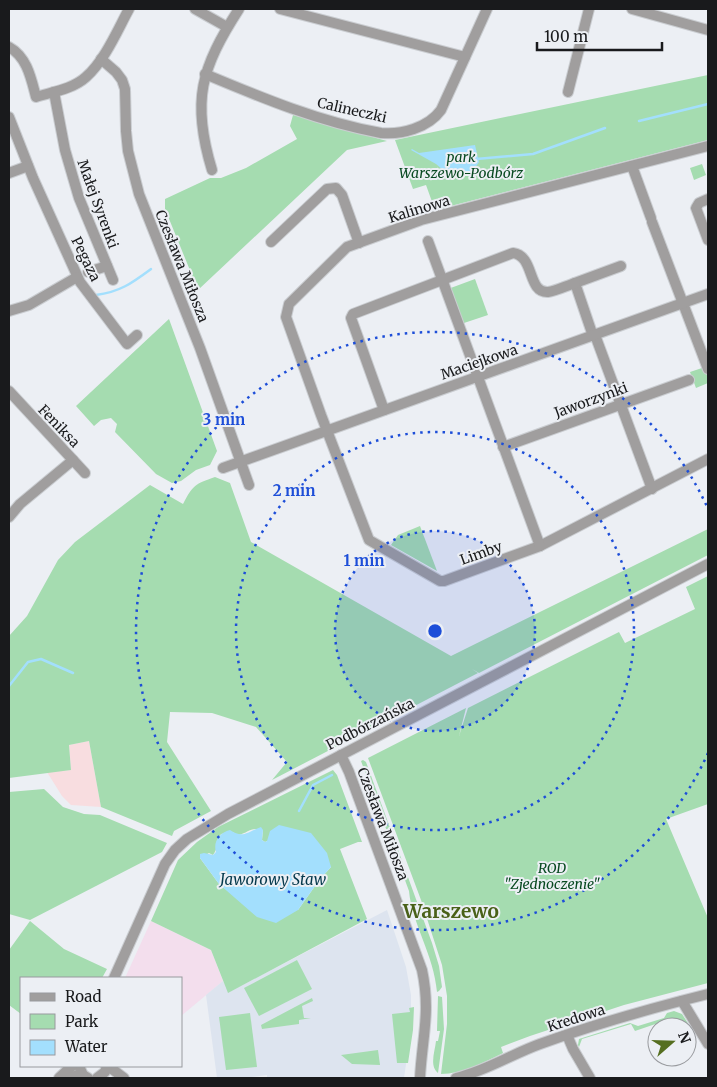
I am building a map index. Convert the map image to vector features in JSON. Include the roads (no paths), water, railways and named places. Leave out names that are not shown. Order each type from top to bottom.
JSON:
[{"type":"street","points":[[9,47],[16,51],[25,62],[36,97],[54,92],[86,77],[101,59],[129,9]]},
{"type":"street","points":[[195,9],[227,27]]},
{"type":"street","points":[[212,170],[201,126],[201,97],[205,74],[217,45],[239,9]]},
{"type":"street","points":[[280,9],[465,57]]},
{"type":"street","name":"Calineczki","points":[[205,74],[303,112],[371,131],[389,134],[417,127],[436,117],[444,104],[487,9]]},
{"type":"street","points":[[568,92],[589,9]]},
{"type":"street","points":[[632,9],[708,30]]},
{"type":"street","name":"Czesława Miłosza","points":[[101,59],[122,80],[128,151],[139,194],[200,348],[249,485]]},
{"type":"street","name":"Małej Syrenki","points":[[54,92],[65,150],[79,198],[113,280]]},
{"type":"street","name":"Pegaza","points":[[9,117],[28,166],[82,287],[126,344],[137,335]]},
{"type":"street","name":"Kalinowa","points":[[326,431],[288,323],[286,312],[288,304],[347,247],[421,220],[708,146]]},
{"type":"street","points":[[9,173],[28,166]]},
{"type":"street","points":[[632,166],[708,369]]},
{"type":"street","points":[[271,242],[327,189],[336,188],[342,195],[359,243]]},
{"type":"street","points":[[708,199],[699,203],[696,210],[708,240]]},
{"type":"street","points":[[428,241],[540,546]]},
{"type":"street","points":[[384,410],[351,318],[352,316],[400,295],[513,254],[521,256],[526,261],[535,284],[541,290],[549,292],[621,266]]},
{"type":"street","name":"Małej Syrenki","points":[[88,272],[107,266]]},
{"type":"street","points":[[9,311],[29,305],[77,276]]},
{"type":"street","points":[[574,283],[652,489]]},
{"type":"street","name":"Maciejkowa","points":[[223,468],[708,294]]},
{"type":"street","name":"Jaworzynki","points":[[503,447],[689,380]]},
{"type":"street","name":"Feniksa","points":[[9,391],[18,403],[73,460],[20,504],[9,517]]},
{"type":"street","name":"Limby","points":[[326,431],[369,540],[440,581],[540,546],[708,459]]},
{"type":"street","points":[[73,460],[85,473]]},
{"type":"street","name":"Podbórzańska","points":[[114,977],[162,869],[178,846],[205,827],[708,564]]},
{"type":"street","name":"Czesława Miłosza","points":[[341,755],[350,772],[422,970],[426,990],[426,1017],[420,1078]]},
{"type":"street","name":"Kredowa","points":[[456,1078],[483,1074],[539,1044],[708,994]]},
{"type":"street","points":[[682,1001],[708,1044]]},
{"type":"street","points":[[567,1035],[590,1078]]},
{"type":"street","points":[[59,1078],[71,1067]]},
{"type":"street","points":[[98,1078],[108,1067]]},
{"type":"street","points":[[109,1067],[124,1078]]},
{"type":"street","points":[[70,1078],[83,1073]]},
{"type":"street","points":[[98,1078],[104,1078]]},
{"type":"water","points":[[475,145],[479,162],[471,174],[443,170],[411,150],[419,153]]},
{"type":"water","name":"Jaworowy Staw","points":[[279,825],[311,833],[327,853],[331,867],[298,910],[276,923],[257,917],[219,884],[200,858],[200,854],[213,855],[216,852],[216,841],[226,831],[230,830],[234,833],[242,834],[261,827],[263,830],[262,840],[265,842],[270,831]]},
{"type":"waterway","points":[[639,121],[708,104]]},
{"type":"waterway","points":[[476,159],[533,154],[605,128]]},
{"type":"waterway","points":[[96,295],[112,292],[125,286],[151,269]]},
{"type":"waterway","points":[[9,686],[28,662],[41,659],[73,673]]},
{"type":"waterway","points":[[299,811],[313,785],[332,775]]},
{"type":"district","name":"Warszewo","points":[[451,911]]},
{"type":"park label","name":"park Warszewo-Podbórz","points":[[461,166]]},
{"type":"park label","name":"ROD \"Zjednoczenie\"","points":[[552,876]]}]
